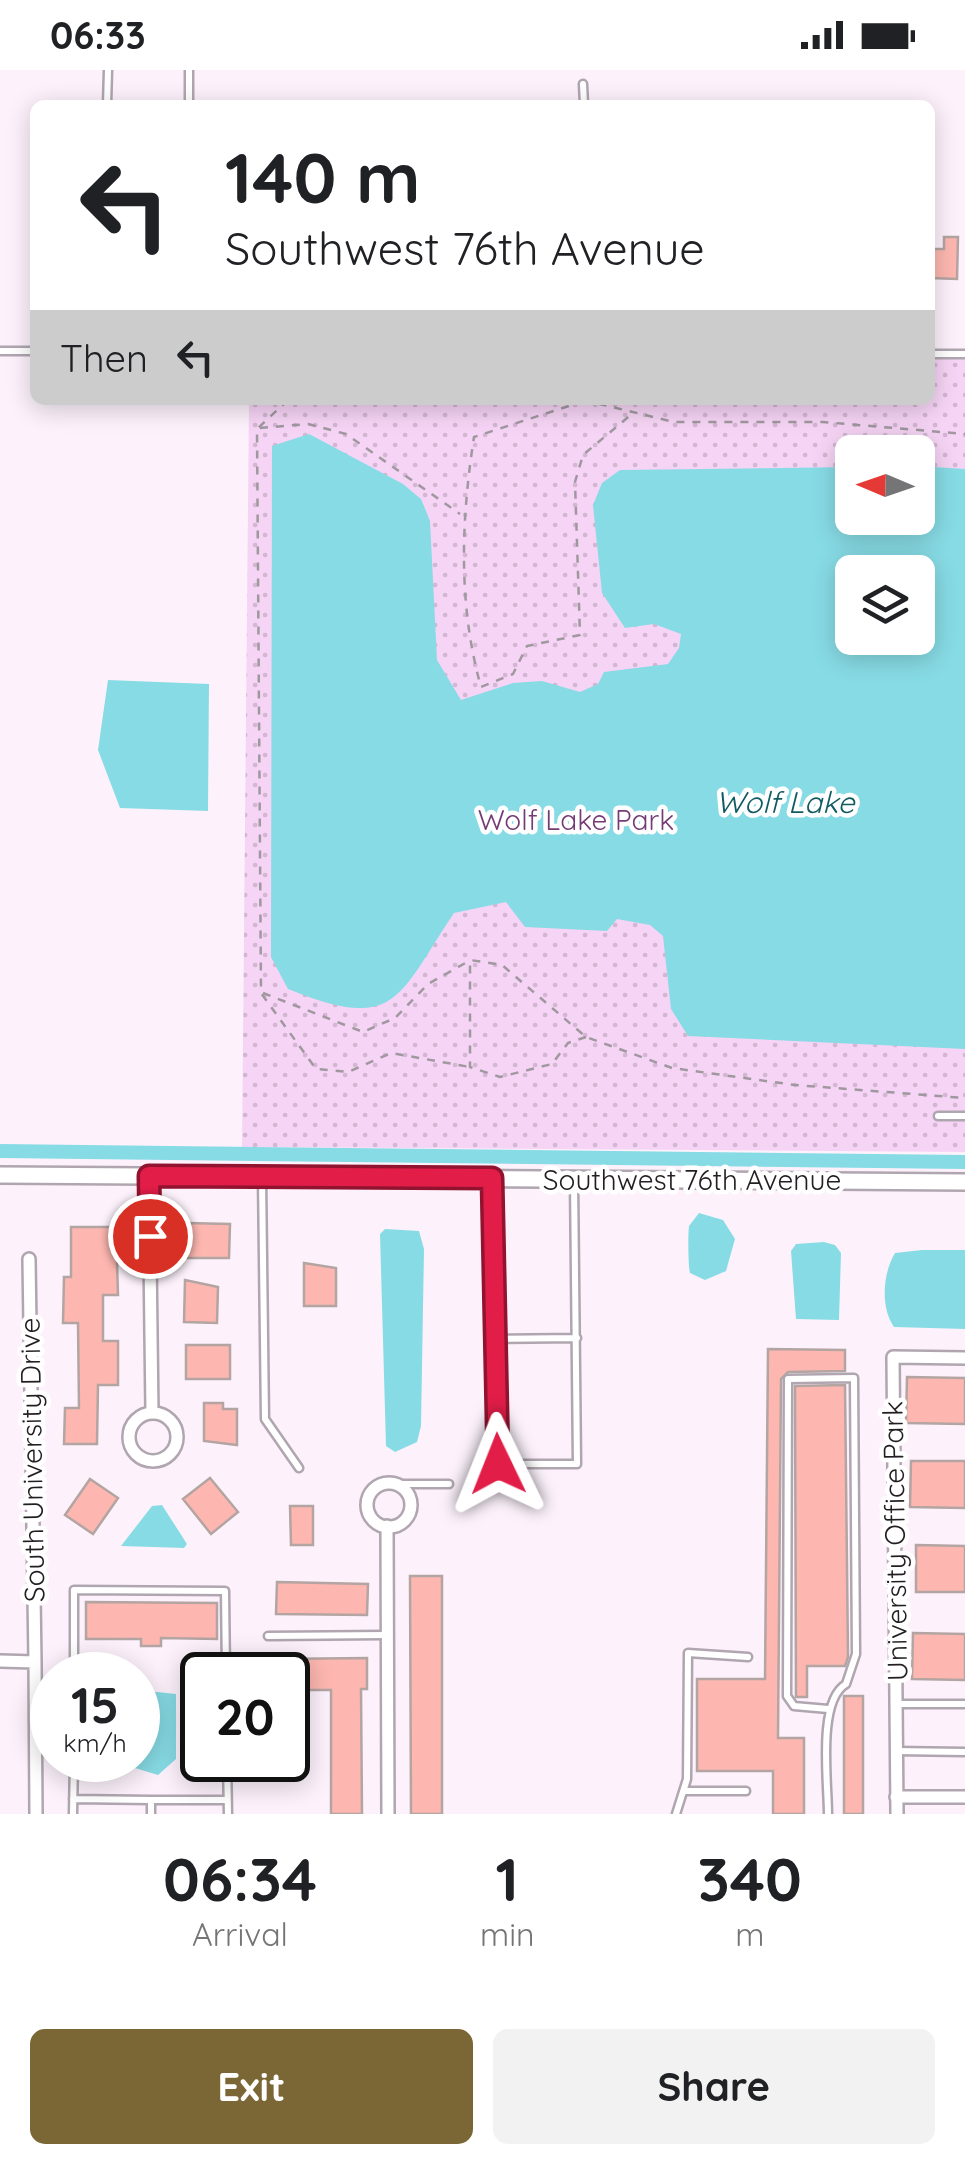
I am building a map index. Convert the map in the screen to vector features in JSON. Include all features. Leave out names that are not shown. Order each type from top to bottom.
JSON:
[{"type":"street","name":"Southwest 76th Avenue","points":[[0,1175],[965,1182]]},
{"type":"street","points":[[149,1176],[152,1413]]},
{"type":"street","name":"South University Drive","points":[[30,1259],[36,1652]]},
{"type":"street","name":"University Office Park","points":[[894,1814],[893,1357],[965,1358]]},
{"type":"street","points":[[152,1413],[167,1418],[176,1432],[174,1448],[154,1461],[138,1456],[129,1442],[137,1419],[152,1413]]},
{"type":"street","points":[[382,1484],[397,1484],[408,1494],[409,1513],[400,1524],[387,1526],[374,1520],[368,1500],[382,1484]]},
{"type":"street","points":[[387,1526],[388,1814]]},
{"type":"street","points":[[0,1661],[30,1662]]},
{"type":"street","name":"South University Drive","points":[[36,1782],[36,1814]]},
{"type":"street","points":[[896,1797],[965,1796]]},
{"type":"lane","points":[[108,70],[108,100]]},
{"type":"lane","points":[[189,70],[189,100]]},
{"type":"lane","points":[[583,84],[584,100]]},
{"type":"lane","points":[[0,351],[30,351]]},
{"type":"lane","points":[[935,354],[965,354]]},
{"type":"lane","points":[[938,1116],[965,1116]]},
{"type":"lane","points":[[262,1176],[265,1419],[298,1468]]},
{"type":"lane","points":[[492,1178],[498,1464],[578,1464],[574,1179]]},
{"type":"lane","points":[[494,1339],[577,1338]]},
{"type":"lane","points":[[828,1709],[794,1706],[787,1696],[788,1379],[854,1378],[856,1654],[846,1684],[836,1690],[828,1709],[828,1814]]},
{"type":"lane","points":[[397,1484],[449,1484]]},
{"type":"lane","points":[[74,1652],[74,1590],[93,1590],[225,1591],[226,1652]]},
{"type":"lane","points":[[268,1636],[387,1635]]},
{"type":"lane","points":[[676,1814],[684,1791],[688,1653],[748,1657]]},
{"type":"lane","points":[[896,1704],[965,1704]]},
{"type":"lane","points":[[894,1751],[965,1752]]},
{"type":"lane","points":[[74,1782],[74,1814]]},
{"type":"lane","points":[[228,1782],[228,1814]]},
{"type":"lane","points":[[684,1791],[746,1792]]},
{"type":"lane","points":[[74,1799],[228,1800]]},
{"type":"lane","points":[[151,1800],[151,1814]]},
{"type":"path","points":[[283,405],[257,429],[262,992],[316,1069],[348,1072],[391,1053],[470,1067],[500,1077],[552,1064],[568,1042],[586,1037]]},
{"type":"path","points":[[569,405],[474,438],[462,514],[469,645],[481,687],[513,674],[527,646],[580,636],[575,482],[583,455],[633,413]]},
{"type":"path","points":[[602,405],[674,422],[822,422],[965,434]]},
{"type":"path","points":[[257,429],[308,424],[346,434],[462,514]]},
{"type":"path","points":[[262,992],[364,1032],[396,1018],[428,984],[470,960],[502,965],[586,1037],[672,1068],[795,1086],[965,1098]]},
{"type":"path","points":[[470,960],[470,1067]]},
{"type":"green space","name":"Wolf Lake Park","points":[[935,357],[965,357],[965,1152],[242,1147],[249,405],[935,405]]},
{"type":"water","name":"Wolf Lake","points":[[309,434],[403,484],[421,499],[430,521],[437,660],[461,700],[513,683],[542,681],[580,692],[598,684],[604,672],[668,664],[679,648],[681,634],[654,624],[625,628],[602,593],[593,505],[602,483],[620,470],[835,467],[835,535],[935,535],[935,467],[965,469],[965,1049],[688,1036],[671,1009],[663,936],[650,925],[617,919],[607,931],[525,927],[506,902],[454,913],[405,986],[391,999],[373,1007],[352,1008],[288,989],[271,957],[272,446]]},
{"type":"water","points":[[108,680],[209,684],[208,811],[120,808],[98,750]]},
{"type":"water","points":[[699,1213],[723,1220],[735,1239],[726,1271],[705,1280],[689,1269],[689,1226]]},
{"type":"water","points":[[385,1229],[419,1231],[424,1249],[421,1426],[417,1442],[395,1452],[386,1446],[380,1234]]},
{"type":"water","points":[[796,1244],[835,1245],[841,1253],[839,1320],[796,1319],[791,1251]]},
{"type":"water","points":[[965,1250],[965,1329],[894,1327],[885,1290],[891,1261],[895,1253]]},
{"type":"water","points":[[162,1505],[187,1544],[184,1548],[121,1546],[152,1506]]},
{"type":"water","points":[[160,1692],[176,1694],[176,1759],[160,1773]]},
{"type":"building","points":[[944,237],[958,237],[957,279],[935,278],[935,249],[944,249]]},
{"type":"building","points":[[186,1223],[230,1224],[229,1258],[186,1258]]},
{"type":"building","points":[[71,1227],[116,1227],[118,1295],[103,1295],[103,1341],[118,1341],[118,1385],[98,1385],[97,1444],[64,1444],[65,1408],[79,1408],[78,1323],[63,1323],[64,1277],[71,1277]]},
{"type":"building","points":[[304,1263],[336,1268],[336,1306],[304,1306]]},
{"type":"building","points":[[185,1280],[218,1287],[217,1323],[184,1322]]},
{"type":"building","points":[[186,1345],[230,1345],[230,1379],[186,1379]]},
{"type":"building","points":[[768,1349],[845,1350],[845,1371],[788,1372],[781,1379],[778,1738],[804,1738],[804,1814],[773,1814],[773,1771],[697,1771],[697,1679],[765,1679]]},
{"type":"building","points":[[907,1377],[965,1378],[965,1424],[906,1423]]},
{"type":"building","points":[[845,1385],[848,1657],[845,1666],[807,1666],[807,1697],[796,1697],[795,1386]]},
{"type":"building","points":[[204,1403],[223,1403],[223,1409],[237,1409],[237,1445],[204,1441]]},
{"type":"building","points":[[911,1461],[965,1461],[965,1508],[910,1507]]},
{"type":"building","points":[[210,1478],[238,1512],[211,1534],[183,1499]]},
{"type":"building","points":[[90,1479],[118,1498],[93,1534],[65,1515]]},
{"type":"building","points":[[290,1506],[313,1506],[313,1545],[291,1545]]},
{"type":"building","points":[[916,1545],[965,1546],[965,1592],[916,1592]]},
{"type":"building","points":[[410,1576],[442,1576],[442,1814],[411,1814]]},
{"type":"building","points":[[277,1582],[368,1584],[367,1615],[276,1614]]},
{"type":"building","points":[[86,1602],[217,1603],[217,1639],[161,1638],[161,1646],[141,1646],[141,1639],[86,1639]]},
{"type":"building","points":[[913,1633],[965,1634],[965,1680],[912,1679]]},
{"type":"building","points":[[367,1658],[367,1689],[361,1689],[362,1814],[331,1814],[331,1690],[310,1690],[310,1659]]},
{"type":"building","points":[[844,1696],[863,1696],[863,1814],[844,1814]]},
{"type":"waterway","points":[[0,1151],[965,1162]]},
{"type":"route","points":[[150,1236],[149,1176],[492,1178],[498,1464]]}]
